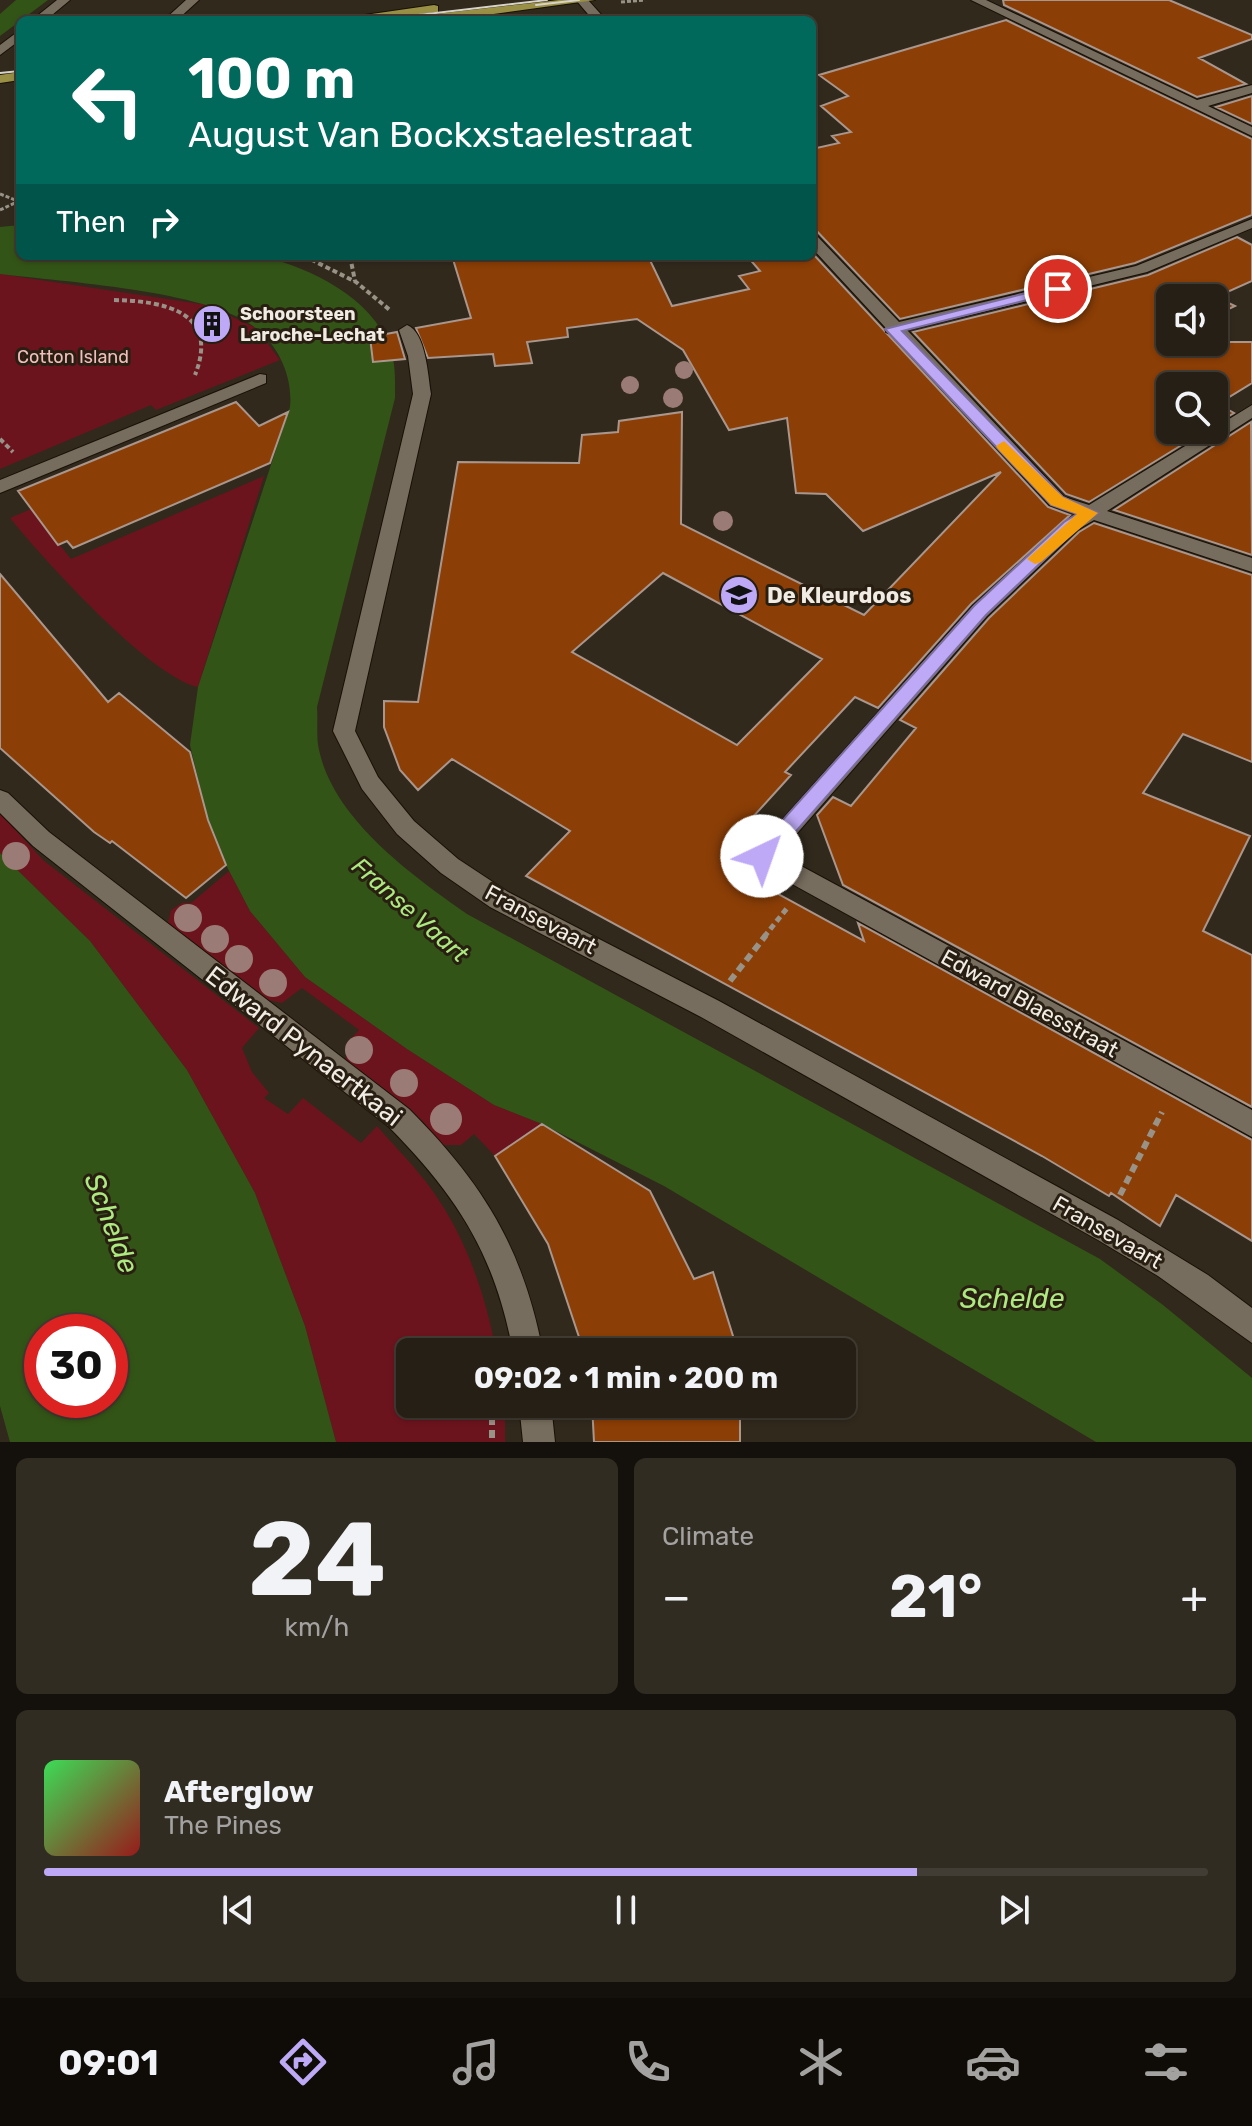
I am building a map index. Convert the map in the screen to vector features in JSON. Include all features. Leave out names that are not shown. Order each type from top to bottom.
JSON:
[{"type":"main road","points":[[370,16],[506,0]]},
{"type":"main road","points":[[451,16],[589,0]]},
{"type":"street","points":[[43,16],[64,0]]},
{"type":"street","points":[[175,16],[193,0]]},
{"type":"street","points":[[582,0],[596,16]]},
{"type":"street","points":[[977,0],[1252,132]]},
{"type":"street","points":[[0,51],[16,37]]},
{"type":"street","points":[[1195,105],[1252,89]]},
{"type":"street","points":[[892,329],[1141,269],[1252,223]]},
{"type":"street","points":[[816,244],[892,329],[1057,501],[1252,565]]},
{"type":"street","name":"Fransevaart","points":[[407,330],[416,356],[422,394],[344,731],[352,753],[399,825],[438,860],[503,901],[709,1008],[1103,1228],[1162,1262],[1252,1328]]},
{"type":"street","points":[[0,487],[260,379]]},
{"type":"street","points":[[1090,513],[1252,410]]},
{"type":"street","name":"Edward Blaesstraat","points":[[1090,513],[1070,526],[980,611],[762,856],[1252,1124]]},
{"type":"street","name":"Edward Pynaertkaai","points":[[0,799],[65,859],[399,1118],[446,1163],[479,1209],[504,1261],[523,1316],[526,1338]]},
{"type":"street","points":[[536,1418],[539,1442]]},
{"type":"path","points":[[312,260],[356,282],[400,319],[407,330]]},
{"type":"path","points":[[351,260],[356,282]]},
{"type":"path","points":[[114,300],[159,304],[187,314],[199,325]]},
{"type":"path","points":[[709,1008],[808,881]]},
{"type":"path","points":[[1103,1228],[1177,1083]]},
{"type":"path","points":[[492,1418],[492,1442]]},
{"type":"green space","name":"Cotton Island","points":[[0,274],[207,305],[256,328],[280,360],[156,410],[151,405],[0,469]]},
{"type":"green space","points":[[264,476],[198,687],[177,679],[126,640],[71,587],[10,518],[31,509],[71,559]]},
{"type":"green space","points":[[0,813],[43,860],[259,1028],[242,1048],[252,1072],[269,1093],[264,1098],[288,1114],[303,1098],[361,1143],[377,1126],[420,1175],[439,1200],[462,1241],[479,1285],[493,1338],[396,1338],[396,1418],[505,1418],[505,1442],[336,1442],[305,1326],[255,1193],[187,1070],[90,941],[0,853]]},
{"type":"green space","points":[[229,871],[250,911],[305,977],[407,1049],[494,1105],[542,1124],[495,1156],[474,1134],[461,1145],[442,1145],[414,1113],[346,1060],[346,1044],[359,1030],[302,988],[282,1003],[268,1000],[168,923],[171,910],[182,903],[191,903]]},
{"type":"water","points":[[16,0],[48,0],[27,16],[16,16],[16,24],[0,36],[0,14]]},
{"type":"water","name":"Schelde","points":[[16,225],[16,260],[275,260],[319,277],[354,299],[381,330],[390,348],[395,373],[395,398],[317,707],[318,745],[327,776],[358,823],[400,864],[467,914],[1100,1259],[1163,1305],[1252,1378],[1252,1442],[1096,1442],[664,1186],[542,1124],[494,1105],[407,1049],[305,977],[250,911],[226,865],[208,820],[190,745],[198,687],[290,407],[289,384],[282,362],[270,342],[253,326],[202,304],[95,284],[0,274],[0,227]]},
{"type":"water","name":"Schelde","points":[[0,853],[90,941],[187,1070],[255,1193],[305,1326],[336,1442],[10,1442],[0,1406]]},
{"type":"building","points":[[1003,0],[1169,0],[1252,35],[1252,39],[1199,58],[1246,84],[1197,97],[1004,5]]},
{"type":"building","points":[[1006,20],[1252,139],[1252,215],[1135,263],[900,319],[816,230],[816,148],[839,143],[832,136],[851,132],[821,106],[848,96],[819,75]]},
{"type":"building","points":[[1252,96],[1252,124],[1216,107]]},
{"type":"building","points":[[1237,237],[1252,245],[1252,281],[1228,292],[1228,284],[1156,284],[1156,356],[1228,356],[1228,342],[1252,342],[1252,383],[1228,398],[1228,372],[1156,372],[1156,444],[1183,444],[1089,502],[1066,494],[913,332],[1148,275]]},
{"type":"building","points":[[816,257],[1048,507],[1070,515],[971,604],[878,708],[855,697],[785,772],[791,775],[722,851],[735,859],[729,867],[864,941],[858,923],[1252,1140],[1252,1241],[1176,1195],[1160,1226],[1111,1193],[1109,1196],[1042,1156],[526,876],[570,831],[452,759],[418,790],[400,770],[384,727],[384,701],[418,702],[458,462],[579,463],[582,435],[618,432],[619,421],[682,412],[681,524],[864,615],[1001,472],[863,531],[826,494],[796,493],[787,418],[729,430],[683,350],[637,319],[567,328],[568,337],[527,342],[532,363],[495,366],[493,354],[428,358],[416,328],[471,318],[453,260],[650,260],[672,306],[749,289],[739,276],[760,271],[750,260],[816,260]],"holes":[[[663,573],[822,659],[737,745],[572,652]]]},
{"type":"building","points":[[397,332],[405,359],[373,362],[370,337]]},
{"type":"building","points":[[236,402],[259,426],[288,412],[270,463],[73,548],[67,541],[58,545],[18,491]]},
{"type":"building","points":[[1251,422],[1252,555],[1114,510],[1217,444],[1228,444],[1228,437]]},
{"type":"building","points":[[1094,523],[1252,575],[1252,762],[1183,734],[1143,793],[1250,836],[1203,931],[1252,955],[1252,1107],[843,885],[817,815],[833,797],[851,806],[916,728],[900,720],[989,618],[1079,532]]},
{"type":"building","points":[[0,574],[108,702],[119,693],[190,752],[208,820],[226,865],[186,898],[112,841],[110,843],[94,832],[0,748]]},
{"type":"building","points":[[542,1124],[650,1191],[694,1279],[713,1272],[734,1338],[579,1338],[548,1244],[495,1156]]},
{"type":"building","points":[[593,1418],[740,1418],[740,1442],[594,1442]]},
{"type":"tram line","points":[[410,16],[547,0]]},
{"type":"tram line","points":[[536,5],[579,0]]},
{"type":"tram line","points":[[0,73],[16,71]]},
{"type":"slow traffic","points":[[1004,446],[1057,501],[1090,513],[1070,526],[1035,559]]},
{"type":"place","name":"Schoorsteen Laroche-Lechat","points":[[212,324]]},
{"type":"place","name":"De Kleurdoos","points":[[739,595]]},
{"type":"route","points":[[762,856],[980,611],[1070,526],[1090,513],[1057,501],[1044,489],[892,329],[1058,289]]},
{"type":"water label","name":"Franse Vaart","points":[[410,910]]}]
